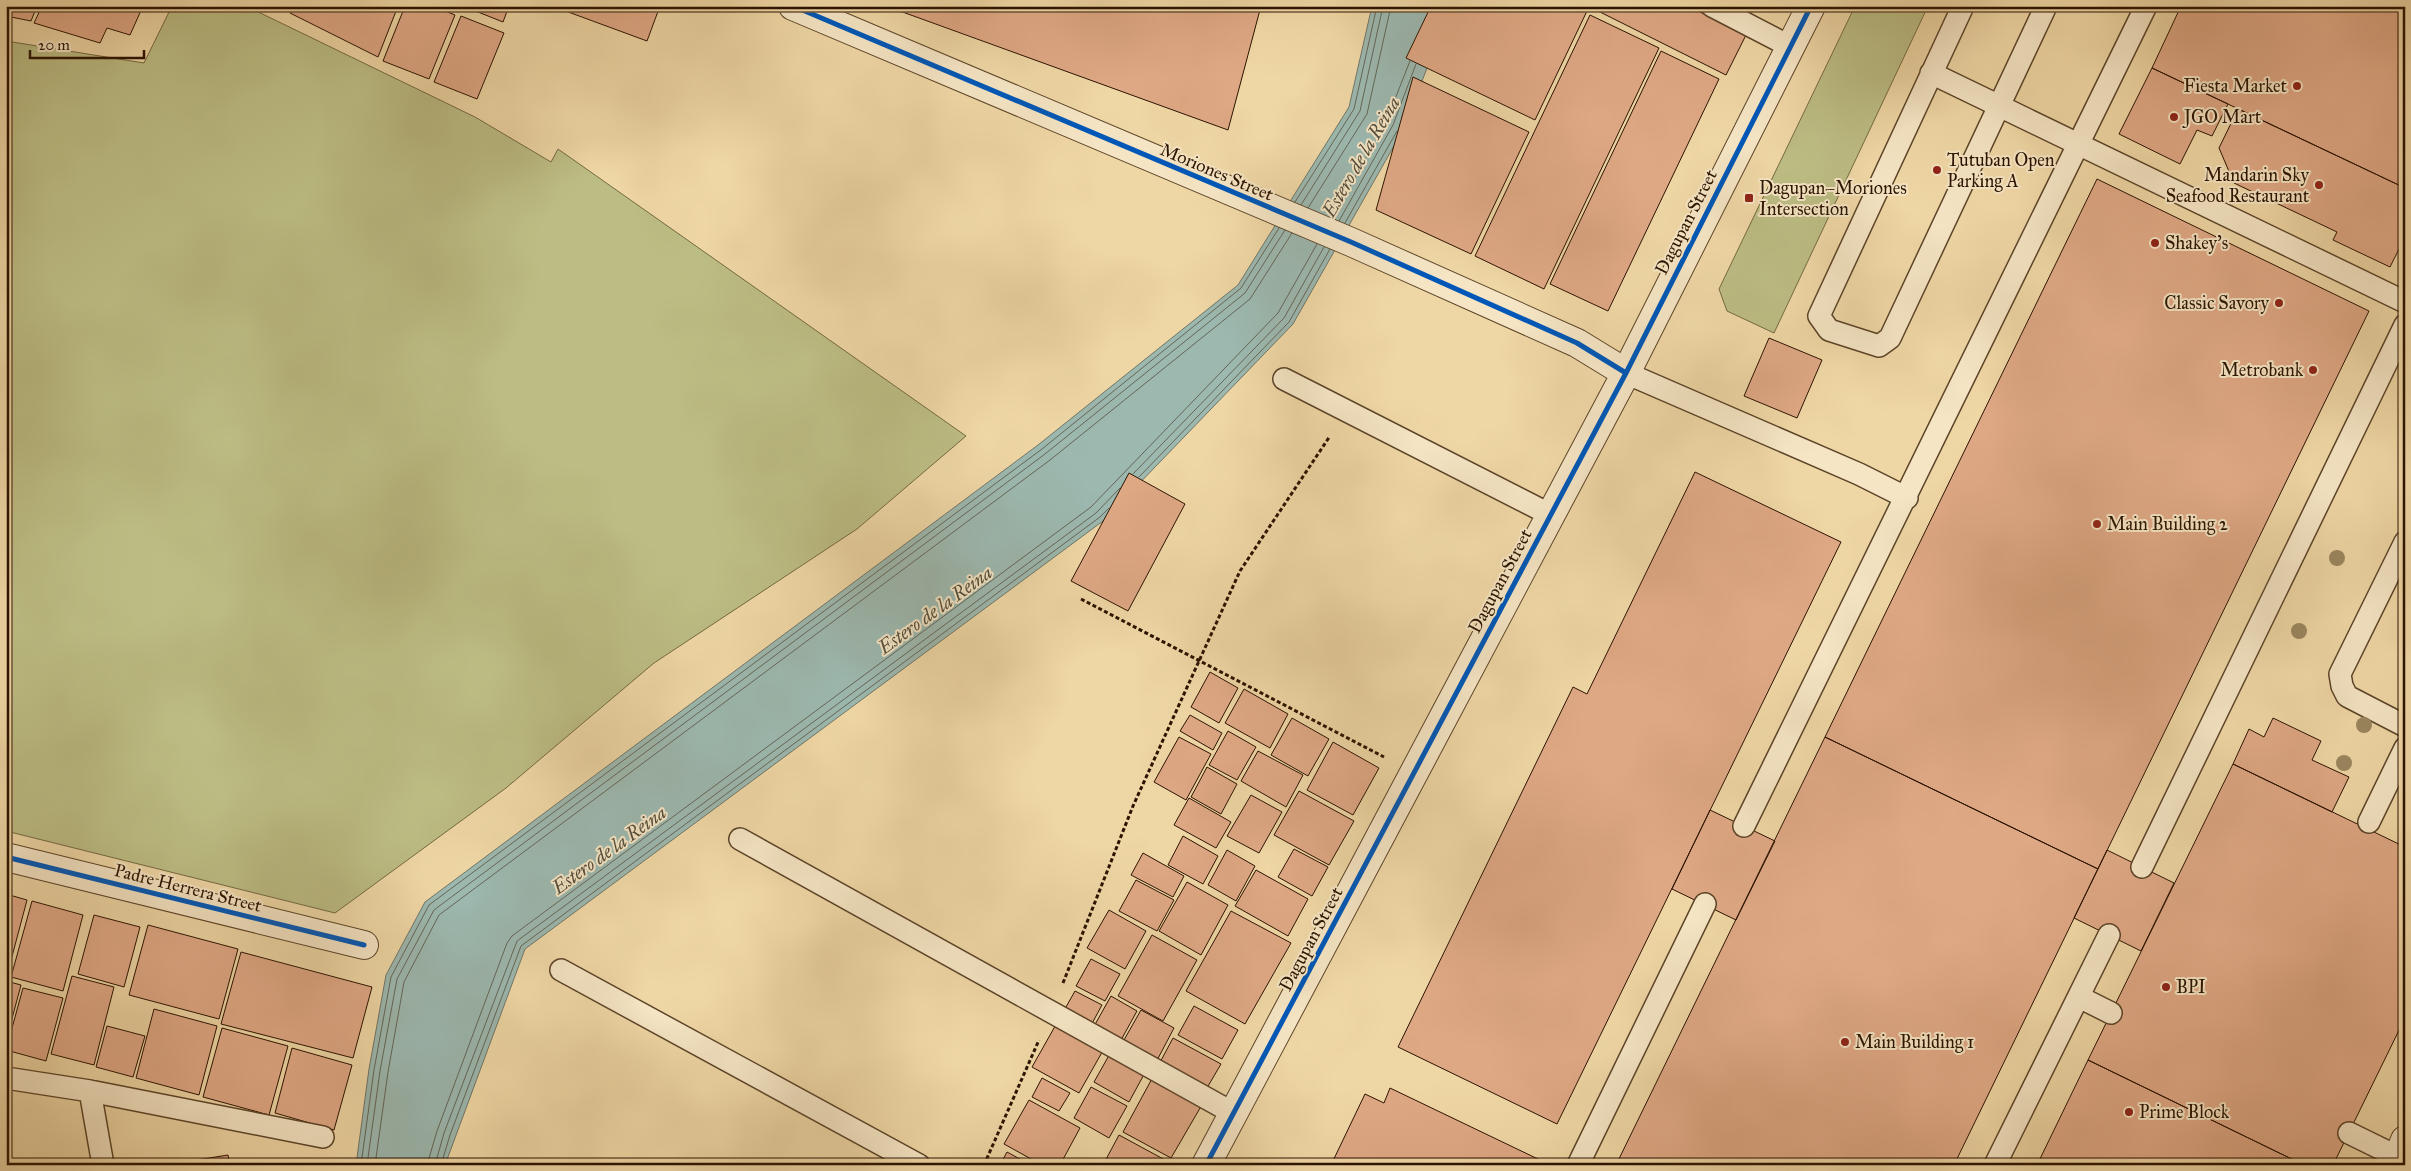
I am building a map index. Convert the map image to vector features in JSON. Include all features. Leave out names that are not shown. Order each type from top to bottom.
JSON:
[{"type":"street","name":"Moriones Street","points":[[794,6],[1230,193],[1351,242],[1577,343],[1626,373]]},
{"type":"street","name":"Dagupan Street","points":[[1206,1165],[1626,373],[1811,6]]},
{"type":"street","name":"Padre Herrera Street","points":[[6,857],[364,945]]},
{"type":"lane","points":[[1712,6],[1790,47]]},
{"type":"lane","points":[[1963,6],[1819,316],[1829,330],[1879,346],[1890,338],[2046,6]]},
{"type":"lane","points":[[1744,826],[1907,498],[2146,6]]},
{"type":"lane","points":[[1931,73],[2405,302]]},
{"type":"lane","points":[[2142,867],[2405,325]]},
{"type":"lane","points":[[1626,373],[1859,474],[1907,498]]},
{"type":"lane","points":[[1284,379],[1551,515]]},
{"type":"lane","points":[[2405,542],[2340,674],[2342,686],[2347,696],[2356,703],[2405,726]]},
{"type":"lane","points":[[2369,822],[2405,748]]},
{"type":"lane","points":[[740,839],[1233,1114]]},
{"type":"lane","points":[[1578,1165],[1705,904]]},
{"type":"lane","points":[[1996,1165],[2109,935]]},
{"type":"lane","points":[[561,970],[919,1165]]},
{"type":"lane","points":[[2079,997],[2111,1013]]},
{"type":"lane","points":[[6,1078],[90,1091],[323,1137]]},
{"type":"lane","points":[[90,1091],[103,1165]]},
{"type":"lane","points":[[2349,1133],[2401,1155]]},
{"type":"path","points":[[984,1165],[1051,1013],[1133,806],[1240,571],[1348,411]]},
{"type":"path","points":[[1081,599],[1414,773]]},
{"type":"green space","points":[[172,6],[246,6],[475,117],[551,162],[558,149],[966,436],[857,529],[654,663],[506,788],[335,913],[6,831],[6,41],[144,63]]},
{"type":"green space","points":[[1855,6],[1928,6],[1774,333],[1727,311],[1719,289]]},
{"type":"water","name":"Estero de la Reina","points":[[1372,6],[1445,6],[1443,27],[1403,130],[1293,324],[1103,521],[525,949],[445,1165],[356,1165],[369,1069],[386,975],[425,902],[1038,445],[1238,285],[1349,107]]},
{"type":"building","points":[[6,6],[37,6],[31,21],[6,16]]},
{"type":"building","points":[[42,6],[143,6],[130,35],[107,28],[100,43],[34,23]]},
{"type":"building","points":[[292,6],[398,6],[378,57],[290,13]]},
{"type":"building","points":[[405,6],[433,6],[455,15],[429,79],[383,61]]},
{"type":"building","points":[[463,6],[509,6],[503,22]]},
{"type":"building","points":[[552,6],[660,6],[647,41]]},
{"type":"building","points":[[886,6],[1261,6],[1228,130]]},
{"type":"building","points":[[1431,6],[1578,6],[1587,11],[1535,120],[1406,58]]},
{"type":"building","points":[[1588,6],[1688,6],[1746,35],[1726,75]]},
{"type":"building","points":[[1734,6],[1754,6],[1750,14]]},
{"type":"building","name":"Fiesta Market","points":[[2181,6],[2405,6],[2405,188],[2152,68]]},
{"type":"building","points":[[1590,15],[1659,48],[1544,289],[1475,256]]},
{"type":"building","points":[[461,16],[504,33],[477,99],[434,82]]},
{"type":"building","points":[[1661,51],[1719,79],[1608,311],[1550,284]]},
{"type":"building","name":"JGO Mart","points":[[2152,68],[2228,104],[2212,136],[2197,130],[2180,164],[2119,134]]},
{"type":"building","points":[[1413,77],[1529,132],[1471,254],[1376,210]]},
{"type":"building","name":"Mandarin Sky Seafood Restaurant","points":[[2238,109],[2405,188],[2405,237],[2390,267],[2333,240],[2337,232],[2234,183],[2219,148]]},
{"type":"building","name":"Main Building 2","points":[[2097,179],[2369,311],[2098,869],[1825,737]]},
{"type":"building","points":[[1769,338],[1822,360],[1797,418],[1744,396]]},
{"type":"building","points":[[1695,472],[1841,542],[1557,1124],[1398,1047],[1573,687],[1587,694]]},
{"type":"building","points":[[1129,473],[1185,504],[1128,611],[1071,581]]},
{"type":"building","points":[[1210,672],[1238,688],[1219,723],[1191,707]]},
{"type":"building","points":[[1244,689],[1288,714],[1270,748],[1225,723]]},
{"type":"building","points":[[1190,715],[1222,733],[1213,750],[1180,731]]},
{"type":"building","points":[[1292,718],[1329,739],[1308,776],[1271,755]]},
{"type":"building","points":[[2273,718],[2321,741],[2312,760],[2349,777],[2332,812],[2233,764],[2249,729],[2264,737]]},
{"type":"building","points":[[1228,731],[1256,747],[1237,780],[1209,765]]},
{"type":"building","points":[[1179,737],[1211,754],[1186,800],[1154,782]]},
{"type":"building","name":"Main Building 1","points":[[1825,737],[2098,869],[1954,1165],[1616,1165]]},
{"type":"building","points":[[1333,742],[1379,768],[1353,815],[1307,790]]},
{"type":"building","points":[[1258,751],[1303,775],[1286,807],[1241,781]]},
{"type":"building","points":[[2233,764],[2405,847],[2405,1018],[2333,1165],[2304,1165],[2088,1060]]},
{"type":"building","points":[[1207,767],[1237,784],[1221,814],[1191,797]]},
{"type":"building","points":[[1299,791],[1354,821],[1329,865],[1274,835]]},
{"type":"building","points":[[1251,795],[1282,812],[1259,853],[1227,836]]},
{"type":"building","points":[[1189,798],[1231,822],[1216,848],[1174,825]]},
{"type":"building","points":[[1710,810],[1775,841],[1736,920],[1672,889]]},
{"type":"building","points":[[1183,836],[1218,856],[1203,884],[1168,865]]},
{"type":"building","points":[[1294,849],[1328,867],[1312,896],[1278,877]]},
{"type":"building","points":[[1227,850],[1255,866],[1236,901],[1208,885]]},
{"type":"building","points":[[2107,850],[2174,883],[2141,951],[2074,918]]},
{"type":"building","points":[[1143,853],[1184,876],[1173,897],[1131,875]]},
{"type":"building","points":[[1256,870],[1308,899],[1288,936],[1235,906]]},
{"type":"building","points":[[1136,880],[1174,900],[1157,931],[1119,911]]},
{"type":"building","points":[[1187,882],[1228,905],[1201,955],[1159,931]]},
{"type":"building","points":[[6,894],[27,900],[10,964],[6,963]]},
{"type":"building","points":[[32,901],[83,915],[63,991],[11,977]]},
{"type":"building","points":[[1109,910],[1146,931],[1125,969],[1087,948]]},
{"type":"building","points":[[1231,911],[1291,943],[1245,1024],[1186,991]]},
{"type":"building","points":[[94,915],[140,927],[124,987],[78,974]]},
{"type":"building","points":[[148,925],[238,949],[219,1019],[129,995]]},
{"type":"building","points":[[1152,935],[1197,960],[1163,1021],[1118,996]]},
{"type":"building","points":[[241,952],[372,987],[353,1058],[221,1024]]},
{"type":"building","points":[[1091,959],[1120,974],[1105,1001],[1076,986]]},
{"type":"building","points":[[72,976],[114,987],[94,1065],[51,1054]]},
{"type":"building","points":[[6,981],[21,985],[6,1041]]},
{"type":"building","points":[[23,988],[63,998],[46,1061],[6,1050]]},
{"type":"building","points":[[1075,991],[1102,1005],[1089,1029],[1062,1014]]},
{"type":"building","points":[[1111,996],[1137,1011],[1120,1042],[1093,1028]]},
{"type":"building","points":[[1194,1006],[1238,1030],[1222,1059],[1178,1035]]},
{"type":"building","points":[[154,1009],[217,1026],[199,1095],[136,1078]]},
{"type":"building","points":[[1141,1010],[1174,1028],[1154,1066],[1120,1047]]},
{"type":"building","points":[[1058,1021],[1105,1047],[1079,1093],[1032,1067]]},
{"type":"building","points":[[107,1026],[145,1036],[133,1077],[96,1067]]},
{"type":"building","points":[[222,1028],[288,1046],[269,1115],[203,1097]]},
{"type":"building","points":[[1173,1038],[1221,1064],[1204,1093],[1157,1068]]},
{"type":"building","points":[[292,1048],[352,1065],[334,1130],[275,1113]]},
{"type":"building","points":[[1112,1050],[1147,1069],[1129,1102],[1094,1082]]},
{"type":"building","name":"Prime Block","points":[[2088,1060],[2304,1165],[2037,1165]]},
{"type":"building","points":[[1154,1075],[1203,1103],[1171,1158],[1123,1132]]},
{"type":"building","points":[[1042,1078],[1070,1093],[1059,1111],[1032,1097]]},
{"type":"building","points":[[1091,1087],[1127,1106],[1109,1138],[1074,1118]]},
{"type":"building","points":[[1390,1088],[1540,1160],[1538,1165],[1331,1165],[1365,1094],[1384,1103]]},
{"type":"building","points":[[1029,1100],[1080,1128],[1060,1165],[1042,1165],[1004,1144]]},
{"type":"building","points":[[1119,1135],[1167,1161],[1166,1165],[1103,1165]]},
{"type":"building","points":[[1007,1152],[1031,1165],[1000,1165]]},
{"type":"building","points":[[228,1155],[230,1165],[165,1165]]},
{"type":"cycle path","points":[[793,6],[1351,242],[1577,343],[1626,373]]},
{"type":"cycle path","points":[[1206,1165],[1626,373],[1811,6]]},
{"type":"cycle path","points":[[6,857],[364,945]]},
{"type":"place","name":"Fiesta Market","points":[[2297,86]]},
{"type":"place","name":"JGO Mart","points":[[2174,117]]},
{"type":"place","name":"Tutuban Open Parking A","points":[[1937,170]]},
{"type":"place","name":"Mandarin Sky Seafood Restaurant","points":[[2319,185]]},
{"type":"place","name":"Dagupan–Moriones Intersection","points":[[1749,198]]},
{"type":"place","name":"Shakey's","points":[[2155,243]]},
{"type":"place","name":"Classic Savory","points":[[2279,303]]},
{"type":"place","name":"Metrobank","points":[[2313,370]]},
{"type":"place","name":"Main Building 2","points":[[2097,524]]},
{"type":"place","name":"BPI","points":[[2166,987]]},
{"type":"place","name":"Main Building 1","points":[[1845,1042]]},
{"type":"place","name":"Prime Block","points":[[2129,1112]]}]
